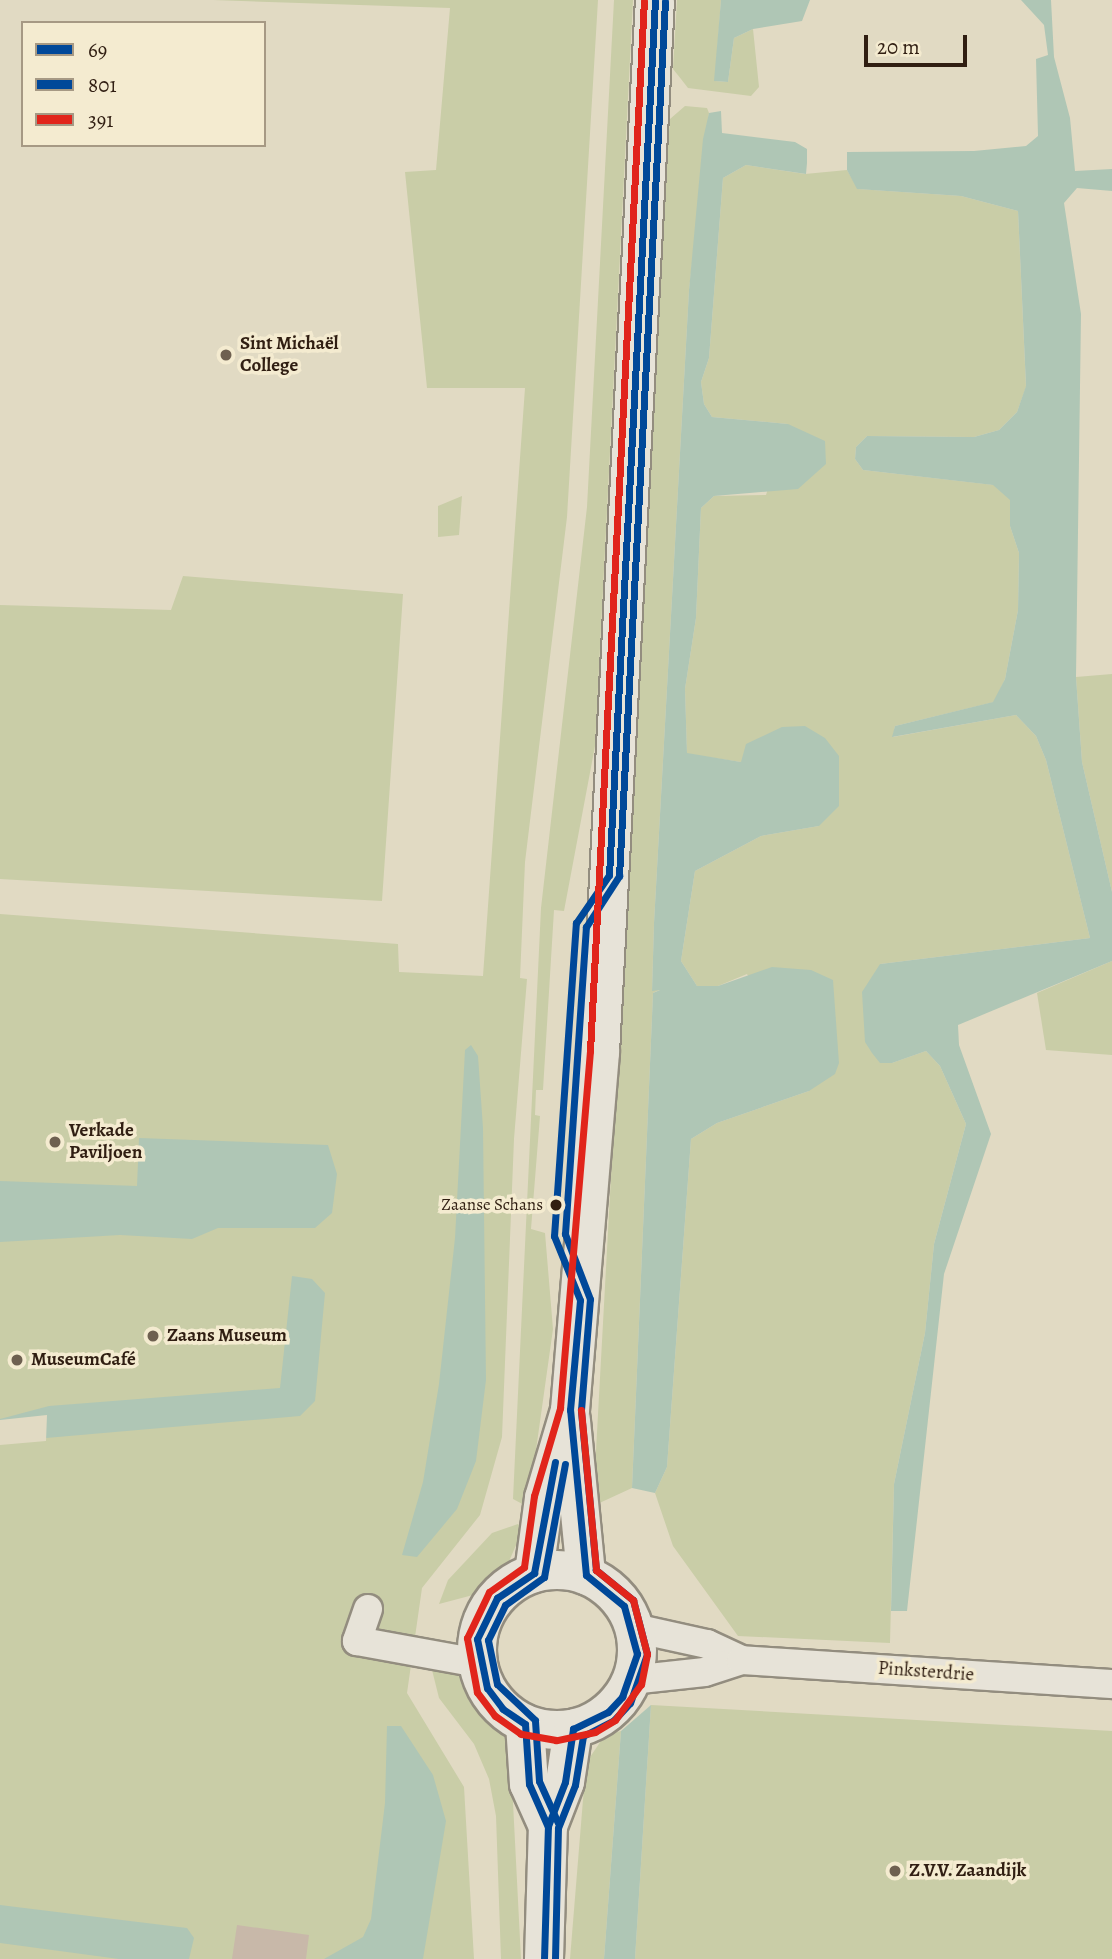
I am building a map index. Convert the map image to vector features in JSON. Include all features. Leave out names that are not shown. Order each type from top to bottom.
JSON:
[{"type":"main road","points":[[586,1575],[570,1410],[600,1052],[655,0]]},
{"type":"main road","points":[[534,1573],[544,1498],[570,1410]]},
{"type":"main road","points":[[534,1573],[586,1575],[624,1606],[634,1628],[637,1654],[631,1680],[608,1712],[573,1729],[525,1724],[503,1709],[486,1688],[478,1663],[484,1616],[513,1583],[534,1573]]},
{"type":"main road","points":[[525,1724],[529,1784],[548,1826]]},
{"type":"main road","points":[[544,1959],[548,1826],[565,1783],[573,1729]]},
{"type":"street","points":[[368,1609],[357,1641],[478,1663]]},
{"type":"street","name":"Pinksterdrie","points":[[634,1628],[707,1644],[740,1660],[1112,1684]]},
{"type":"street","name":"Pinksterdrie","points":[[631,1680],[705,1672],[740,1660]]},
{"type":"shaded area","name":"Zaanse Schans","points":[[213,0],[598,0],[567,517],[525,862],[520,978],[527,979],[514,1139],[502,1437],[480,1515],[422,1588],[407,1693],[464,1787],[474,1959],[0,1959],[0,914],[398,944],[399,972],[483,976],[525,388],[427,388],[405,172],[436,170],[450,8]]},
{"type":"shaded area","points":[[614,0],[633,0],[595,746],[564,911],[554,910],[543,1090],[536,1090],[535,1115],[540,1116],[531,1229],[545,1233],[553,1329],[528,1507],[513,1499],[541,908],[587,507]]},
{"type":"shaded area","points":[[677,0],[721,0],[715,81],[728,82],[734,38],[753,29],[759,87],[751,96],[688,88],[673,69]]},
{"type":"shaded area","points":[[721,0],[810,0],[802,21],[753,29],[734,38],[728,82],[714,81]]},
{"type":"shaded area","points":[[1021,0],[1051,0],[1054,57],[1070,118],[1075,171],[1112,169],[1112,191],[1077,188],[1064,203],[1081,314],[1076,677],[1082,762],[1112,892],[1112,961],[958,1025],[959,1045],[991,1134],[944,1274],[907,1611],[891,1611],[894,1484],[925,1333],[934,1244],[966,1124],[940,1066],[926,1051],[892,1063],[880,1063],[872,1053],[865,1042],[862,992],[880,964],[1090,938],[1046,760],[1036,736],[1016,715],[892,737],[895,726],[993,702],[1005,679],[1018,610],[1019,553],[1010,526],[1010,500],[993,485],[863,470],[855,459],[856,447],[867,436],[974,437],[999,430],[1017,412],[1026,386],[1018,211],[961,196],[857,189],[847,170],[847,152],[974,151],[1026,146],[1038,136],[1036,59],[1048,55],[1044,25]]},
{"type":"shaded area","points":[[685,106],[707,108],[709,113],[689,290],[654,923],[652,990],[665,987],[653,993],[632,1488],[593,1506],[666,170],[670,119]]},
{"type":"shaded area","points":[[721,111],[722,133],[795,142],[807,149],[807,163],[806,174],[746,165],[723,178],[709,358],[701,382],[704,404],[712,417],[788,424],[825,441],[826,464],[798,489],[714,496],[701,508],[696,618],[685,689],[687,753],[741,762],[746,744],[782,727],[805,726],[825,738],[839,756],[839,806],[819,826],[761,836],[695,871],[681,961],[697,986],[718,986],[772,967],[811,970],[833,980],[839,1063],[835,1074],[809,1091],[717,1123],[691,1139],[667,1467],[655,1493],[632,1488],[653,993],[660,990],[652,991],[654,923],[689,290],[703,139],[709,113]]},
{"type":"shaded area","points":[[746,165],[805,174],[847,170],[858,189],[961,196],[1018,211],[1026,387],[1017,412],[999,430],[974,437],[867,436],[856,447],[855,459],[863,470],[994,485],[1011,500],[1010,526],[1019,553],[1018,610],[1005,679],[994,702],[895,726],[893,737],[1016,715],[1036,736],[1046,760],[1090,938],[880,964],[892,1063],[926,1051],[940,1066],[966,1124],[934,1244],[925,1333],[894,1484],[890,1643],[738,1636],[673,1546],[655,1493],[667,1467],[691,1139],[717,1123],[809,1091],[747,974],[718,986],[697,986],[681,961],[695,871],[761,836],[819,826],[741,762],[687,754],[685,689],[696,618],[701,508],[714,496],[766,495],[788,424],[712,417],[704,404],[701,382],[709,358],[723,178]]},
{"type":"shaded area","points":[[462,496],[459,535],[438,537],[438,506]]},
{"type":"shaded area","points":[[183,576],[403,594],[382,901],[0,879],[0,605],[171,610]]},
{"type":"shaded area","points":[[1112,674],[1112,892],[1082,762],[1076,677]]},
{"type":"shaded area","points":[[1112,961],[1112,1055],[1046,1050],[1037,993]]},
{"type":"shaded area","points":[[471,1045],[478,1056],[483,1128],[486,1380],[476,1461],[457,1509],[417,1557],[402,1555],[423,1482],[439,1384],[455,1238],[465,1050]]},
{"type":"shaded area","points":[[139,1138],[328,1145],[337,1174],[332,1213],[315,1228],[218,1228],[192,1239],[120,1235],[0,1242],[0,1181],[137,1186]]},
{"type":"shaded area","points":[[292,1276],[312,1279],[325,1293],[315,1401],[300,1416],[0,1442],[0,1419],[49,1406],[280,1388]]},
{"type":"shaded area","points":[[518,1524],[523,1529],[507,1566],[473,1595],[439,1604],[448,1580],[492,1533]]},
{"type":"shaded area","points":[[431,1666],[456,1670],[464,1677],[510,1744],[521,1959],[501,1959],[496,1816],[489,1779],[474,1744],[439,1698]]},
{"type":"shaded area","name":"Z.V.V. Zaandijk","points":[[651,1705],[1112,1731],[1112,1959],[635,1959]]},
{"type":"shaded area","points":[[651,1705],[635,1959],[604,1959],[621,1731]]},
{"type":"shaded area","points":[[387,1726],[401,1726],[433,1775],[446,1821],[423,1959],[324,1959],[363,1937],[371,1919],[385,1803]]},
{"type":"shaded area","points":[[621,1731],[604,1959],[570,1959],[586,1763],[605,1735]]},
{"type":"shaded area","points":[[0,1905],[187,1928],[194,1938],[189,1959],[119,1959],[0,1943]]},
{"type":"pier","points":[[47,1415],[46,1441],[0,1445],[0,1420]]},
{"type":"building","points":[[237,1925],[309,1935],[306,1959],[232,1959]]},
{"type":"transit line","name":"391","points":[[581,1410],[596,1570],[633,1600],[647,1654],[641,1684],[615,1720],[595,1732],[556,1740],[521,1734],[495,1716],[477,1692],[467,1638],[489,1592],[524,1567],[534,1496],[560,1408],[590,1051],[644,0]]},
{"type":"transit line","name":"69","points":[[544,1959],[548,1826],[565,1782],[573,1729],[608,1712],[622,1697],[637,1654],[624,1606],[586,1575],[570,1410],[580,1300],[554,1236],[576,923],[609,875],[655,0]]},
{"type":"transit line","name":"801","points":[[555,1959],[558,1828],[575,1785],[583,1736],[614,1720],[630,1703],[647,1654],[633,1600],[596,1570],[581,1410],[590,1299],[565,1234],[586,927],[619,876],[665,1]]},
{"type":"transit line","name":"69","points":[[548,1827],[529,1784],[525,1724],[503,1709],[487,1688],[477,1639],[497,1598],[534,1573],[555,1462]]},
{"type":"transit line","name":"801","points":[[558,1823],[539,1781],[535,1720],[497,1684],[488,1640],[505,1605],[544,1577],[565,1464]]},
{"type":"place","name":"Sint Michaël College","points":[[226,355]]},
{"type":"place","name":"Verkade Paviljoen","points":[[55,1142]]},
{"type":"place","name":"Zaanse Schans","points":[[556,1205]]},
{"type":"place","name":"Zaans Museum","points":[[153,1336]]},
{"type":"place","name":"MuseumCafé","points":[[17,1360]]},
{"type":"place","name":"Z.V.V. Zaandijk","points":[[895,1871]]}]
